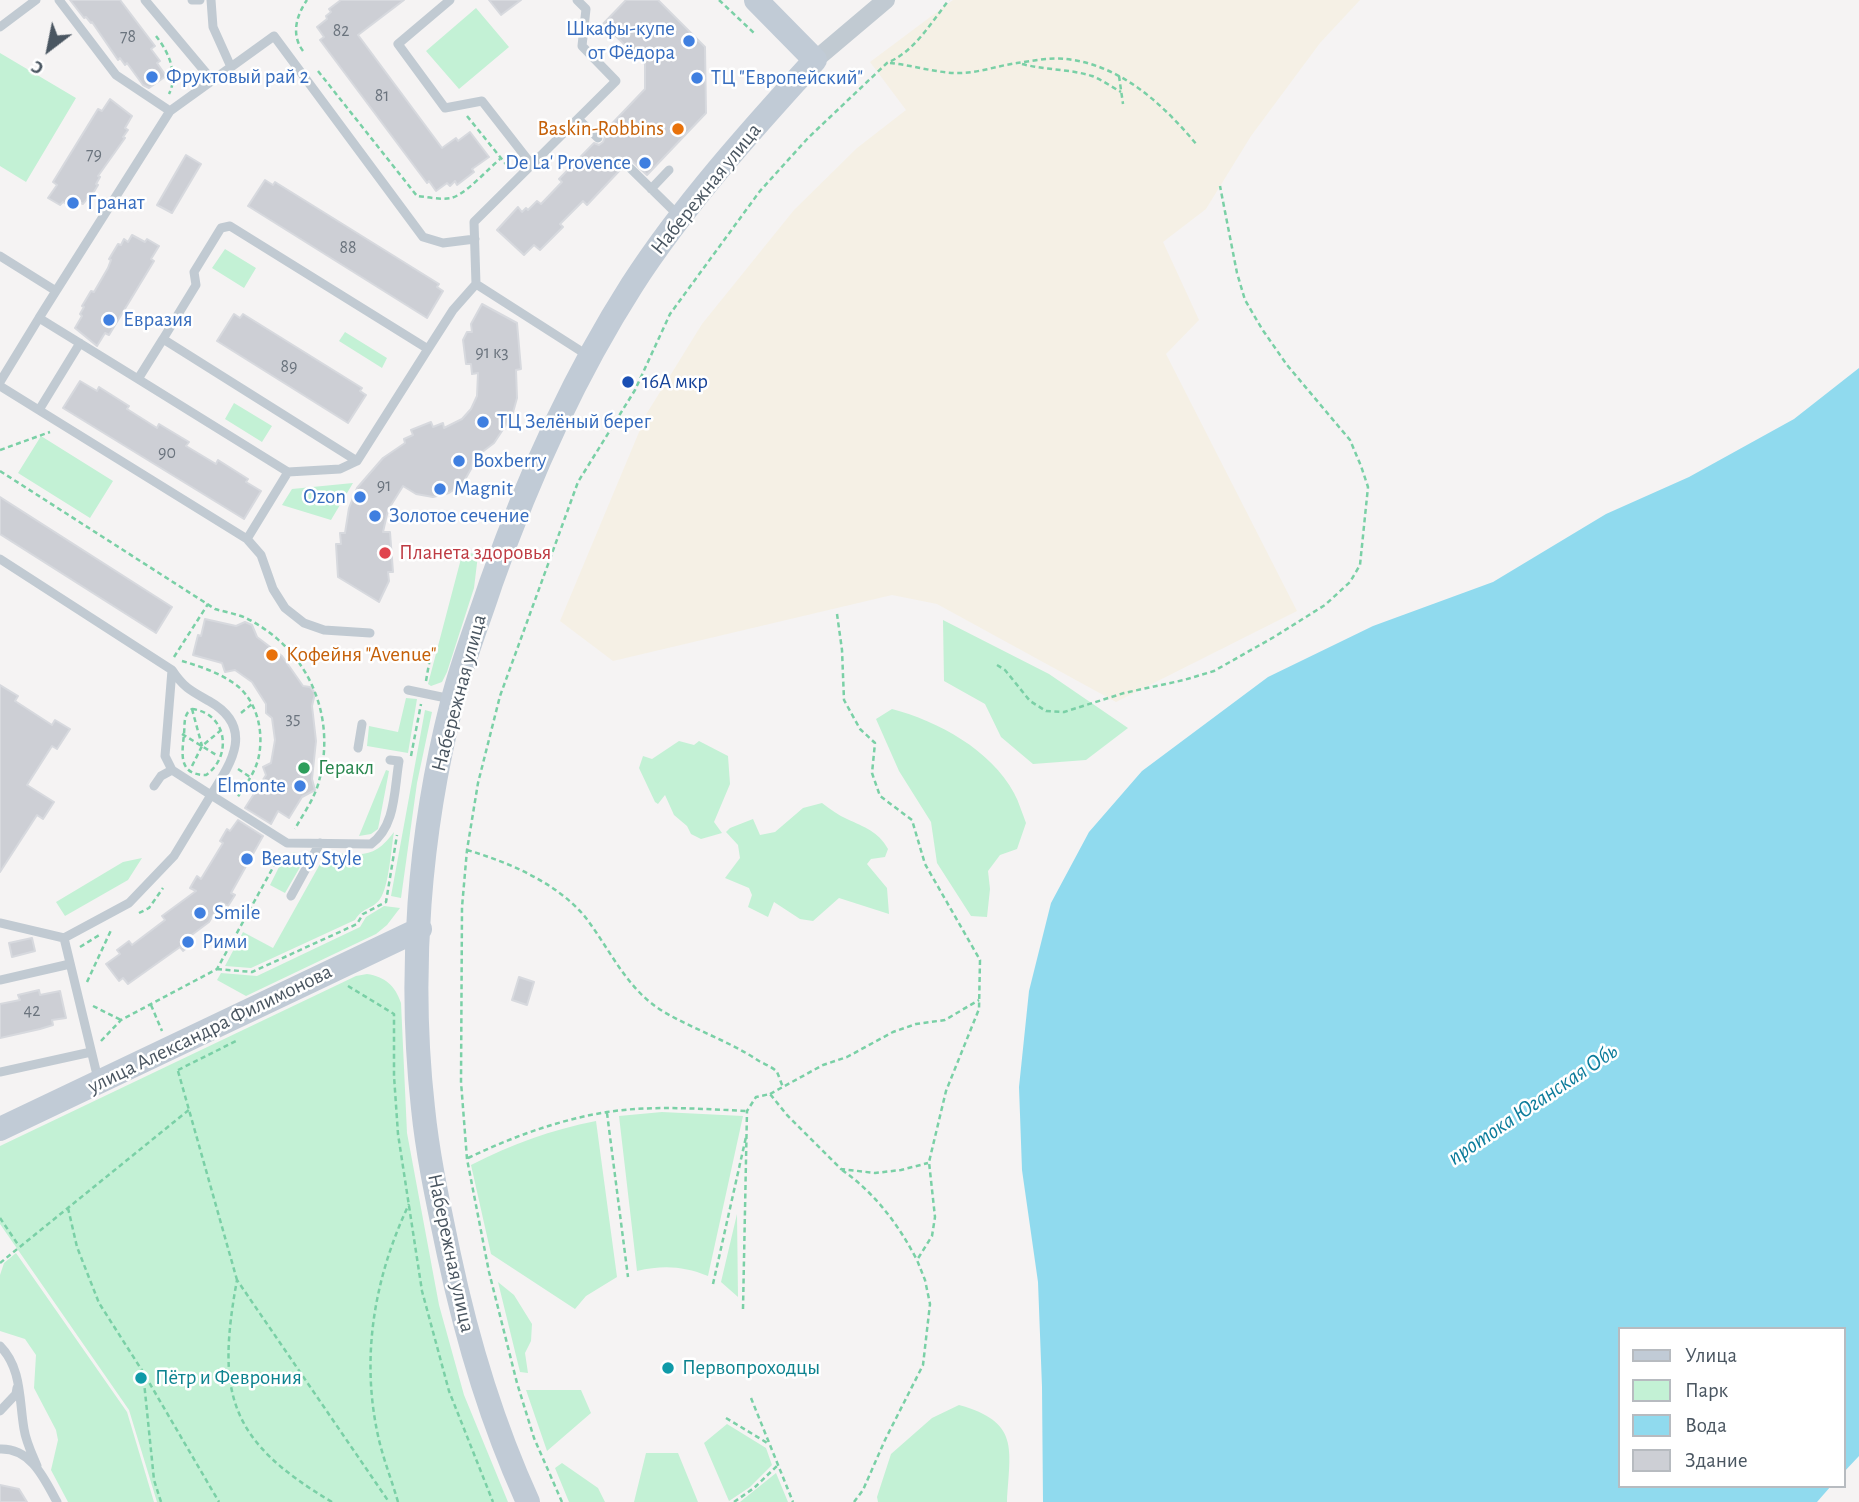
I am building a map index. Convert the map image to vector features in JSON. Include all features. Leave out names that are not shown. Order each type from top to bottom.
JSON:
[{"type":"main road","points":[[757,0],[815,60]]},
{"type":"main road","name":"Набережная улица","points":[[528,1502],[498,1429],[477,1366],[456,1289],[437,1200],[422,1096],[418,1030],[420,929],[428,820],[453,699],[505,544],[562,408],[633,283],[681,218],[815,60]]},
{"type":"main road","name":"улица Александра Филимонова","points":[[0,1129],[420,929]]},
{"type":"street","name":"Набережная улица","points":[[815,60],[886,0]]},
{"type":"lane","points":[[0,27],[36,0]]},
{"type":"lane","points":[[60,0],[116,75],[170,111]]},
{"type":"lane","points":[[145,0],[212,80]]},
{"type":"lane","points":[[192,0],[200,0]]},
{"type":"lane","points":[[211,0],[213,27],[231,67]]},
{"type":"lane","points":[[450,0],[398,44],[445,108],[482,101],[532,165]]},
{"type":"lane","points":[[39,318],[288,472],[340,469],[357,461],[453,310],[476,284],[474,222],[616,81],[582,46],[586,9],[576,0]]},
{"type":"lane","points":[[370,633],[324,630],[304,623],[285,608],[274,589],[261,555],[247,539],[0,384],[170,111],[274,36],[423,237],[443,243],[475,239]]},
{"type":"lane","points":[[578,119],[598,138]]},
{"type":"lane","points":[[626,165],[681,218]]},
{"type":"lane","points":[[651,189],[669,170]]},
{"type":"lane","points":[[138,379],[196,285],[194,272],[220,228],[230,226],[428,349]]},
{"type":"lane","points":[[0,256],[56,291]]},
{"type":"lane","points":[[476,284],[589,357]]},
{"type":"lane","points":[[163,339],[357,461]]},
{"type":"lane","points":[[39,410],[80,343]]},
{"type":"lane","points":[[247,539],[288,472]]},
{"type":"lane","points":[[0,560],[172,670],[182,685],[228,715],[236,734],[235,751],[229,764],[174,856],[129,903],[64,938],[0,923]]},
{"type":"lane","points":[[172,670],[165,756],[172,770],[287,843],[372,844],[383,836],[389,823],[398,761],[390,760]]},
{"type":"lane","points":[[408,690],[453,699]]},
{"type":"lane","points":[[358,748],[362,724]]},
{"type":"lane","points":[[153,786],[160,776],[172,770]]},
{"type":"lane","points":[[290,896],[320,844]]},
{"type":"lane","points":[[64,938],[99,1083]]},
{"type":"lane","points":[[0,980],[69,959]]},
{"type":"lane","points":[[0,1073],[91,1052]]},
{"type":"lane","points":[[0,1346],[10,1356],[17,1376],[24,1432],[37,1465],[57,1502]]},
{"type":"lane","points":[[0,1412],[16,1394],[17,1376]]},
{"type":"lane","points":[[1,1448],[21,1454],[37,1465]]},
{"type":"path","points":[[307,0],[297,21],[296,42],[309,59]]},
{"type":"path","points":[[719,0],[754,33]]},
{"type":"path","points":[[562,1502],[534,1438],[517,1383],[489,1272],[467,1159],[463,1120],[462,907],[467,850],[478,783],[500,696],[578,482],[635,390],[670,314],[760,191],[808,138],[887,63],[902,57],[949,0]]},
{"type":"path","points":[[153,31],[169,52],[173,86]]},
{"type":"path","points":[[887,63],[953,73],[984,71],[1017,63],[1063,58],[1098,65],[1156,102],[1197,145]]},
{"type":"path","points":[[1017,63],[1095,77],[1121,92]]},
{"type":"path","points":[[315,68],[417,196],[451,198],[470,188],[474,181],[500,159]]},
{"type":"path","points":[[1119,76],[1123,104]]},
{"type":"path","points":[[459,106],[500,159],[519,178]]},
{"type":"path","points":[[997,665],[1005,670],[1030,701],[1046,711],[1055,712],[1184,680],[1214,671],[1325,605],[1350,582],[1360,565],[1368,487],[1362,466],[1350,440],[1287,365],[1245,300],[1220,186]]},
{"type":"path","points":[[0,450],[67,427]]},
{"type":"path","points":[[173,658],[208,604]]},
{"type":"path","points":[[836,614],[842,650],[844,700],[860,729],[875,743],[872,774],[880,796],[912,820],[925,864],[980,961],[979,1009],[946,1091],[929,1162],[935,1217],[932,1236],[918,1260]]},
{"type":"path","points":[[192,709],[203,711],[218,723],[224,737],[220,757],[206,775],[195,774],[183,763],[181,757],[184,734],[188,711],[192,709]]},
{"type":"path","points":[[168,724],[250,777]]},
{"type":"path","points":[[190,770],[202,746]]},
{"type":"path","points":[[467,850],[495,859],[544,883],[567,899],[585,917],[630,983],[645,999],[664,1012],[739,1048],[776,1072],[783,1087]]},
{"type":"path","points":[[129,918],[149,908],[165,885]]},
{"type":"path","points":[[217,969],[252,972],[357,924],[363,914],[386,902]]},
{"type":"path","points":[[69,959],[120,924]]},
{"type":"path","points":[[86,985],[110,929]]},
{"type":"path","points":[[349,985],[394,1014],[398,1134],[422,1291],[449,1391],[493,1502]]},
{"type":"path","points":[[743,1308],[747,1111],[756,1097],[770,1094],[893,1032],[916,1024],[945,1020],[980,1000]]},
{"type":"path","points":[[92,1005],[121,1020]]},
{"type":"path","points":[[91,1052],[121,1020],[151,1005],[164,1036]]},
{"type":"path","points":[[178,1070],[237,1280],[389,1502]]},
{"type":"path","points":[[770,1094],[841,1169],[857,1180],[901,1229],[918,1260],[930,1304],[923,1365],[885,1440],[869,1479],[854,1502]]},
{"type":"path","points":[[0,1263],[190,1109]]},
{"type":"path","points":[[467,1159],[505,1141],[551,1125],[607,1112],[661,1109],[747,1111]]},
{"type":"path","points":[[607,1112],[628,1277]]},
{"type":"path","points":[[713,1283],[747,1130]]},
{"type":"path","points":[[841,1169],[874,1173],[901,1170],[929,1162]]},
{"type":"path","points":[[398,1502],[379,1440],[371,1389],[371,1336],[379,1286],[392,1241],[409,1204]]},
{"type":"path","points":[[68,1206],[77,1247],[99,1303],[219,1502]]},
{"type":"path","points":[[0,1218],[19,1246]]},
{"type":"path","points":[[237,1280],[228,1342],[228,1372],[234,1404],[246,1428],[279,1465],[305,1486],[332,1502]]},
{"type":"path","points":[[143,1372],[154,1480],[161,1502]]},
{"type":"path","points":[[751,1398],[793,1502]]},
{"type":"path","points":[[726,1418],[769,1444]]},
{"type":"path","points":[[734,1502],[754,1488],[778,1465]]},
{"type":"green space","points":[[476,8],[509,47],[459,89],[426,51]]},
{"type":"green space","points":[[0,53],[76,98],[26,182],[0,166]]},
{"type":"green space","points":[[225,249],[256,268],[244,288],[212,268]]},
{"type":"green space","points":[[345,332],[387,358],[382,368],[339,341]]},
{"type":"green space","points":[[234,403],[272,426],[262,442],[225,419]]},
{"type":"green space","points":[[41,436],[113,481],[90,518],[18,473]]},
{"type":"green space","points":[[353,483],[331,520],[282,505],[292,489]]},
{"type":"green space","points":[[463,551],[478,555],[474,588],[447,672],[442,682],[431,686],[428,684]]},
{"type":"green space","points":[[943,620],[1049,674],[1128,728],[1086,760],[1033,764],[1001,737],[985,704],[944,681]]},
{"type":"green space","points":[[406,698],[417,699],[408,753],[367,746],[369,726],[398,732]]},
{"type":"green space","points":[[892,709],[927,721],[962,739],[992,763],[1016,796],[1026,823],[1017,849],[1000,855],[988,871],[990,889],[987,917],[971,916],[937,863],[931,822],[899,771],[876,719]]},
{"type":"green space","points":[[425,710],[432,712],[417,783],[401,898],[391,896]]},
{"type":"green space","points":[[679,741],[694,745],[699,741],[728,756],[730,784],[714,822],[722,833],[701,839],[691,834],[687,826],[674,815],[665,795],[658,804],[655,802],[639,768],[643,756],[652,759]]},
{"type":"green space","points":[[386,770],[389,771],[378,829],[371,834],[359,836]]},
{"type":"green space","points":[[822,803],[840,816],[865,827],[888,849],[885,857],[871,859],[867,864],[887,888],[889,914],[839,898],[813,921],[800,919],[774,902],[768,917],[748,907],[752,895],[749,888],[725,878],[740,858],[738,845],[726,832],[730,828],[753,819],[760,835],[775,832],[803,808]]},
{"type":"green space","points":[[394,832],[386,886],[374,905],[355,920],[251,968],[225,966],[243,932],[273,948],[325,855],[373,851]]},
{"type":"green space","points":[[294,852],[301,855],[303,862],[285,893],[270,885],[282,861]]},
{"type":"green space","points":[[142,858],[128,880],[65,916],[56,902],[123,862]]},
{"type":"green space","points":[[384,906],[400,908],[376,934],[246,996],[217,980],[221,973],[257,976],[360,927],[366,917]]},
{"type":"green space","points":[[367,974],[388,983],[396,991],[401,1003],[407,1133],[439,1305],[464,1395],[508,1502],[157,1502],[129,1410],[0,1224],[0,1146],[356,976]]},
{"type":"green space","points":[[662,1112],[743,1116],[708,1276],[673,1268],[637,1271],[619,1116]]},
{"type":"green space","points":[[596,1121],[617,1277],[586,1296],[575,1309],[491,1254],[471,1165],[532,1138]]},
{"type":"green space","points":[[737,1214],[738,1297],[721,1282]]},
{"type":"green space","points":[[16,1253],[127,1412],[154,1502],[68,1502],[51,1470],[58,1440],[56,1430],[34,1388],[36,1355],[25,1339],[0,1331],[0,1275],[4,1263]]},
{"type":"green space","points":[[498,1282],[514,1295],[532,1324],[531,1341],[525,1353],[528,1373],[520,1372]]},
{"type":"green space","points":[[526,1390],[581,1390],[591,1413],[547,1451]]},
{"type":"green space","points":[[959,1405],[979,1412],[1002,1429],[1009,1452],[1007,1502],[878,1502],[877,1497],[891,1454],[932,1418]]},
{"type":"green space","points":[[727,1424],[766,1448],[772,1465],[750,1487],[729,1501],[704,1443]]},
{"type":"green space","points":[[646,1453],[678,1453],[698,1502],[634,1502]]},
{"type":"green space","points":[[562,1463],[598,1488],[605,1502],[569,1502],[555,1468]]},
{"type":"green space","points":[[776,1473],[788,1502],[740,1502]]},
{"type":"sand","points":[[953,0],[1360,0],[1320,43],[1251,136],[1206,209],[1163,242],[1199,320],[1166,354],[1297,611],[1116,702],[937,604],[892,595],[613,661],[560,621],[647,413],[702,324],[794,210],[857,148],[906,110],[870,62]]},
{"type":"water","name":"протока Юганская Обь","points":[[1859,368],[1859,1456],[1845,1471],[1845,1327],[1618,1327],[1618,1488],[1829,1488],[1817,1502],[1043,1502],[1038,1282],[1022,1170],[1019,1087],[1029,991],[1051,903],[1089,832],[1142,771],[1268,677],[1373,626],[1493,582],[1606,514],[1689,477],[1794,419]]},
{"type":"building","points":[[70,0],[120,0],[155,46],[151,49],[166,76],[149,88],[143,85],[127,63],[125,65],[120,58],[118,60],[92,22],[84,18]]},
{"type":"building","points":[[341,0],[404,0],[358,35],[442,148],[470,132],[489,157],[472,169],[474,172],[457,185],[455,181],[450,186],[447,183],[436,191],[429,181],[427,183],[320,40],[324,37],[317,27],[327,19],[326,16],[331,12],[329,9]]},
{"type":"building","points":[[489,0],[521,0],[501,15]]},
{"type":"building","points":[[626,0],[658,0],[705,47],[706,113],[647,175],[631,160],[623,160],[621,169],[587,205],[583,201],[560,224],[563,227],[540,250],[534,245],[524,255],[497,230],[518,207],[522,212],[537,201],[541,204],[562,182],[559,179],[594,143],[599,145],[603,142],[603,133],[645,89],[645,64],[603,24]]},
{"type":"building","points":[[110,99],[132,116],[125,128],[128,130],[123,137],[125,138],[98,176],[98,185],[89,200],[83,204],[79,202],[75,209],[63,202],[60,205],[48,198],[57,185],[53,182],[98,109],[102,111]]},
{"type":"building","points":[[186,155],[201,164],[172,213],[157,205]]},
{"type":"building","points":[[265,180],[273,185],[275,182],[439,284],[437,287],[443,291],[427,318],[248,206]]},
{"type":"building","points":[[132,235],[159,246],[151,259],[154,261],[109,335],[105,333],[97,346],[75,328],[82,316],[82,306],[108,268],[109,259],[118,244],[121,245],[124,239],[128,242]]},
{"type":"building","points":[[482,304],[517,323],[521,369],[516,370],[517,398],[512,416],[494,443],[473,459],[463,483],[449,493],[433,497],[416,494],[403,486],[388,510],[383,532],[390,532],[393,572],[388,572],[389,581],[379,602],[338,577],[336,544],[341,544],[340,533],[345,533],[349,508],[357,488],[383,458],[405,443],[404,439],[413,435],[411,430],[431,422],[433,427],[443,423],[444,428],[462,419],[471,409],[477,396],[478,373],[472,374],[471,364],[466,364],[463,340],[467,332],[472,332],[471,324]]},
{"type":"building","points":[[234,314],[240,318],[243,314],[362,388],[360,391],[366,395],[348,423],[217,341]]},
{"type":"building","points":[[80,381],[97,391],[99,387],[157,428],[159,424],[189,442],[186,446],[216,464],[218,460],[248,479],[246,482],[261,491],[244,519],[63,408]]},
{"type":"building","points":[[0,497],[172,607],[156,633],[0,534]]},
{"type":"building","points":[[205,619],[236,626],[245,622],[252,625],[257,637],[282,656],[303,686],[310,687],[315,693],[312,706],[316,741],[312,779],[315,790],[302,797],[289,818],[278,811],[271,824],[245,808],[266,775],[263,767],[271,763],[275,740],[272,718],[266,713],[266,704],[252,682],[235,670],[225,672],[222,663],[193,655]]},
{"type":"building","points":[[0,685],[18,696],[15,701],[52,725],[55,720],[70,729],[57,749],[52,746],[27,785],[54,802],[43,819],[37,815],[0,872]]},
{"type":"building","points":[[238,820],[263,836],[231,893],[235,895],[228,906],[221,902],[209,922],[189,937],[193,943],[183,951],[180,947],[128,984],[123,978],[119,981],[106,964],[120,954],[117,950],[129,941],[132,945],[165,920],[162,916],[196,891],[190,888],[197,876],[201,879],[223,843],[220,841],[227,829],[230,831]]},
{"type":"building","points":[[32,938],[35,951],[12,957],[9,943]]},
{"type":"building","points":[[519,977],[534,982],[527,1005],[512,1000]]},
{"type":"building","points":[[39,990],[40,995],[60,991],[66,1018],[52,1020],[53,1025],[40,1029],[0,1038],[0,1004],[20,1000],[18,995]]},
{"type":"building","points":[[0,1485],[19,1489],[27,1502],[0,1502]]},
{"type":"place","name":"Шкафы-купе от Фёдора","points":[[689,41]]},
{"type":"place","name":"Фруктовый рай 2","points":[[152,77]]},
{"type":"place","name":"ТЦ \"Европейский\"","points":[[697,78]]},
{"type":"place","name":"Baskin-Robbins","points":[[678,129]]},
{"type":"place","name":"De La' Provence","points":[[645,163]]},
{"type":"place","name":"Гранат","points":[[73,203]]},
{"type":"place","name":"Евразия","points":[[109,320]]},
{"type":"place","name":"16А мкр","points":[[628,382]]},
{"type":"place","name":"ТЦ Зелёный берег","points":[[483,422]]},
{"type":"place","name":"Boxberry","points":[[459,461]]},
{"type":"place","name":"Magnit","points":[[440,489]]},
{"type":"place","name":"Ozon","points":[[360,497]]},
{"type":"place","name":"Золотое сечение","points":[[375,516]]},
{"type":"place","name":"Планета здоровья","points":[[385,553]]},
{"type":"place","name":"Кофейня \"Avenue\"","points":[[272,655]]},
{"type":"place","name":"Геракл","points":[[304,768]]},
{"type":"place","name":"Elmonte","points":[[300,786]]},
{"type":"place","name":"Beauty Style","points":[[247,859]]},
{"type":"place","name":"Smile","points":[[200,913]]},
{"type":"place","name":"Рими","points":[[188,942]]},
{"type":"place","name":"Первопроходцы","points":[[668,1368]]},
{"type":"place","name":"Пётр и Феврония","points":[[141,1378]]}]
